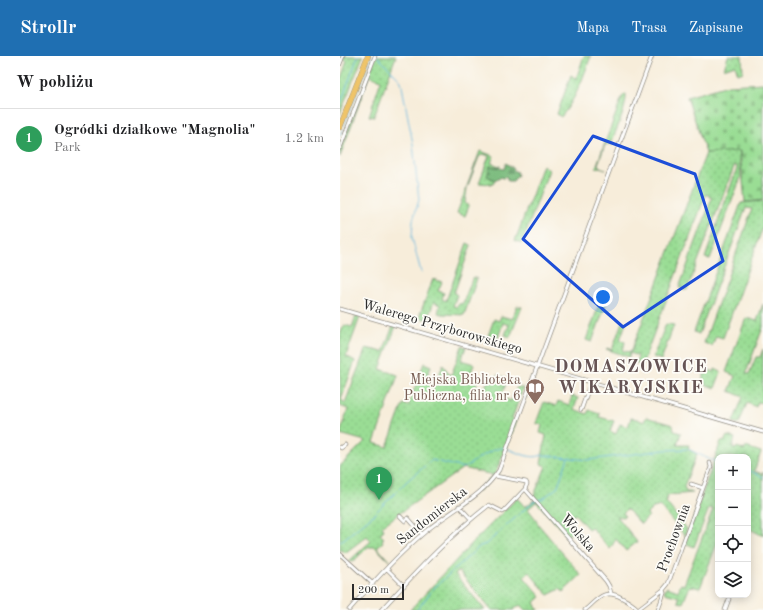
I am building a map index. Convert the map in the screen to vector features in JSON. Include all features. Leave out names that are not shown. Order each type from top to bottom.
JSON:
[{"type":"highway","points":[[340,119],[365,56]]},
{"type":"highway","points":[[340,127],[368,56]]},
{"type":"street","points":[[340,64],[343,56]]},
{"type":"street","points":[[340,148],[375,56]]},
{"type":"street","name":"Sandomierska","points":[[349,610],[422,534],[481,491],[500,467],[652,56]]},
{"type":"street","name":"Walerego Przyborowskiego","points":[[340,309],[763,432]]},
{"type":"street","points":[[581,410],[591,382]]},
{"type":"street","points":[[340,447],[341,448],[345,445]]},
{"type":"street","name":"Prochownia","points":[[638,609],[663,590],[671,578],[711,467],[710,463]]},
{"type":"street","name":"Wolska","points":[[495,475],[526,482],[527,484],[525,489],[606,582],[609,586],[610,593]]},
{"type":"street","points":[[691,484],[703,489]]},
{"type":"street","points":[[381,610],[471,519],[489,505],[503,512],[525,489]]},
{"type":"street","points":[[459,506],[471,519]]},
{"type":"street","points":[[400,516],[405,521],[408,518],[422,534]]},
{"type":"street","points":[[340,554],[373,584]]},
{"type":"street","points":[[387,569],[404,586]]},
{"type":"street","name":"Prochownia","points":[[658,610],[664,594],[663,590]]},
{"type":"street","points":[[585,610],[601,596],[610,593],[618,596],[638,609]]},
{"type":"street","points":[[725,610],[729,599]]},
{"type":"highlighted area","points":[[593,136],[695,174],[723,261],[623,327],[523,239]]},
{"type":"green space","points":[[343,56],[363,56],[340,114],[340,81],[347,61],[342,59]]},
{"type":"green space","points":[[376,56],[396,56],[374,117],[369,116],[381,80],[369,76],[340,157],[340,150]]},
{"type":"green space","points":[[584,56],[591,56],[575,96],[561,117],[557,114],[571,75],[576,79]]},
{"type":"green space","points":[[728,56],[742,56],[743,72],[738,74],[735,65],[724,69]]},
{"type":"green space","points":[[763,83],[763,200],[745,202],[740,151],[706,153],[687,97],[728,85]]},
{"type":"green space","points":[[625,94],[625,106],[611,144],[614,145],[605,145],[598,164],[606,170],[596,167],[622,97]]},
{"type":"green space","points":[[739,150],[741,177],[710,259],[705,258],[737,168],[735,164],[687,290],[679,288],[712,198],[706,194],[642,365],[636,363],[638,356],[630,353],[629,357],[606,349],[612,350],[622,322],[626,323],[620,340],[625,342],[623,351],[631,352],[706,153]]},
{"type":"green space","points":[[480,151],[494,156],[491,163],[500,167],[493,166],[490,178],[495,180],[493,184],[490,185],[479,183],[489,156],[483,154],[479,157],[467,188],[465,203],[469,206],[465,216],[457,213]]},
{"type":"green space","points":[[506,163],[517,172],[518,175],[513,181],[508,181],[506,176],[495,180],[487,176],[490,166],[504,169]]},
{"type":"green space","points":[[543,165],[549,170],[522,243],[515,241]]},
{"type":"green space","points":[[763,201],[763,227],[723,338],[716,336],[712,346],[704,343],[752,209],[746,208],[699,334],[694,332],[741,203]]},
{"type":"green space","points":[[467,243],[471,245],[454,293],[457,295],[453,306],[457,307],[459,304],[463,303],[473,277],[477,279],[464,315],[438,313],[440,305],[434,302],[427,320],[419,317],[433,279],[442,282],[438,291],[444,293],[442,299],[446,301]]},
{"type":"green space","points":[[600,302],[606,304],[592,342],[586,340]]},
{"type":"green space","points":[[763,304],[763,327],[746,373],[749,374],[756,357],[760,357],[763,349],[763,403],[758,402],[756,407],[747,403],[739,424],[733,422],[743,397],[729,391],[735,376],[726,372],[746,318],[757,321]]},
{"type":"green space","points":[[517,306],[522,307],[510,337],[505,335],[509,325],[503,323],[498,338],[488,336],[494,319],[499,321],[501,316],[512,319]]},
{"type":"green space","points":[[356,316],[360,317],[346,356],[355,361],[341,399],[345,403],[366,348],[383,352],[393,326],[396,326],[380,369],[398,375],[374,443],[387,447],[403,404],[408,406],[424,363],[431,366],[427,377],[437,380],[443,365],[451,376],[462,346],[466,347],[461,360],[474,364],[469,379],[477,381],[476,385],[485,388],[489,377],[496,379],[497,375],[508,378],[501,397],[511,401],[517,387],[523,388],[512,419],[516,421],[496,472],[486,484],[477,492],[476,490],[480,489],[480,487],[481,488],[493,475],[463,468],[382,526],[384,530],[380,534],[384,538],[382,540],[383,542],[377,547],[390,562],[375,547],[369,546],[360,555],[358,553],[359,556],[352,562],[349,561],[371,541],[367,536],[345,553],[342,550],[340,551],[340,466],[365,441],[340,434],[348,409],[340,406],[340,335],[344,325],[352,327]]},
{"type":"green space","points":[[666,324],[674,325],[661,360],[653,357]]},
{"type":"green space","points":[[701,367],[714,372],[715,369],[721,372],[715,388],[701,383],[705,373],[700,371]]},
{"type":"green space","points":[[572,396],[578,398],[574,409],[587,414],[589,410],[600,414],[599,417],[614,421],[610,431],[616,434],[620,424],[628,427],[631,418],[644,422],[646,417],[673,425],[674,431],[681,433],[677,445],[689,445],[688,449],[697,454],[684,486],[686,492],[693,493],[670,495],[667,497],[666,502],[687,529],[685,536],[660,506],[653,508],[647,514],[649,516],[641,524],[627,509],[623,513],[625,515],[623,517],[617,516],[637,542],[626,551],[616,539],[610,549],[591,527],[588,529],[575,514],[567,521],[574,530],[567,536],[533,498],[546,466],[541,464],[546,435],[540,433],[542,425],[536,423],[544,402],[556,406],[558,401],[569,405]]},
{"type":"green space","points":[[727,436],[735,438],[732,448],[736,449],[737,447],[745,450],[746,447],[761,452],[754,471],[762,474],[763,472],[763,536],[751,530],[751,454],[716,454],[721,441],[724,442]]},
{"type":"green space","points":[[715,458],[715,549],[700,588],[690,586],[683,603],[678,602],[679,597],[665,593],[664,591],[667,587],[678,591],[681,584],[684,585],[713,509],[709,508],[694,547],[685,543]]},
{"type":"green space","points":[[517,498],[525,507],[534,500],[536,502],[528,509],[538,524],[581,575],[563,592],[560,589],[548,595],[529,572],[524,577],[541,597],[534,603],[539,610],[525,610],[520,605],[513,610],[491,610],[459,571],[455,574],[485,610],[410,610],[477,538]]},
{"type":"waterway","points":[[340,105],[358,56]]},
{"type":"waterway","points":[[340,136],[372,56]]},
{"type":"waterway","points":[[377,56],[401,81],[413,144],[419,200],[413,220],[412,238],[421,272]]},
{"type":"waterway","points":[[340,542],[372,516],[407,481],[432,460],[464,468],[495,449],[505,448]]},
{"type":"waterway","points":[[508,449],[534,457],[542,455],[588,460],[664,450],[688,449],[715,461]]},
{"type":"waterway","points":[[417,610],[434,588],[480,546],[486,544],[534,501],[542,499],[557,488],[568,458]]},
{"type":"waterway","points":[[751,471],[763,477]]},
{"type":"place","name":"Miejska Biblioteka Publiczna, filia nr 6","points":[[535,405]]},
{"type":"place","name":"Ogródki działkowe \"Magnolia\"","points":[[379,500]]},
{"type":"district","name":"DOMASZOWICE WIKARYJSKIE","points":[[631,377]]}]
